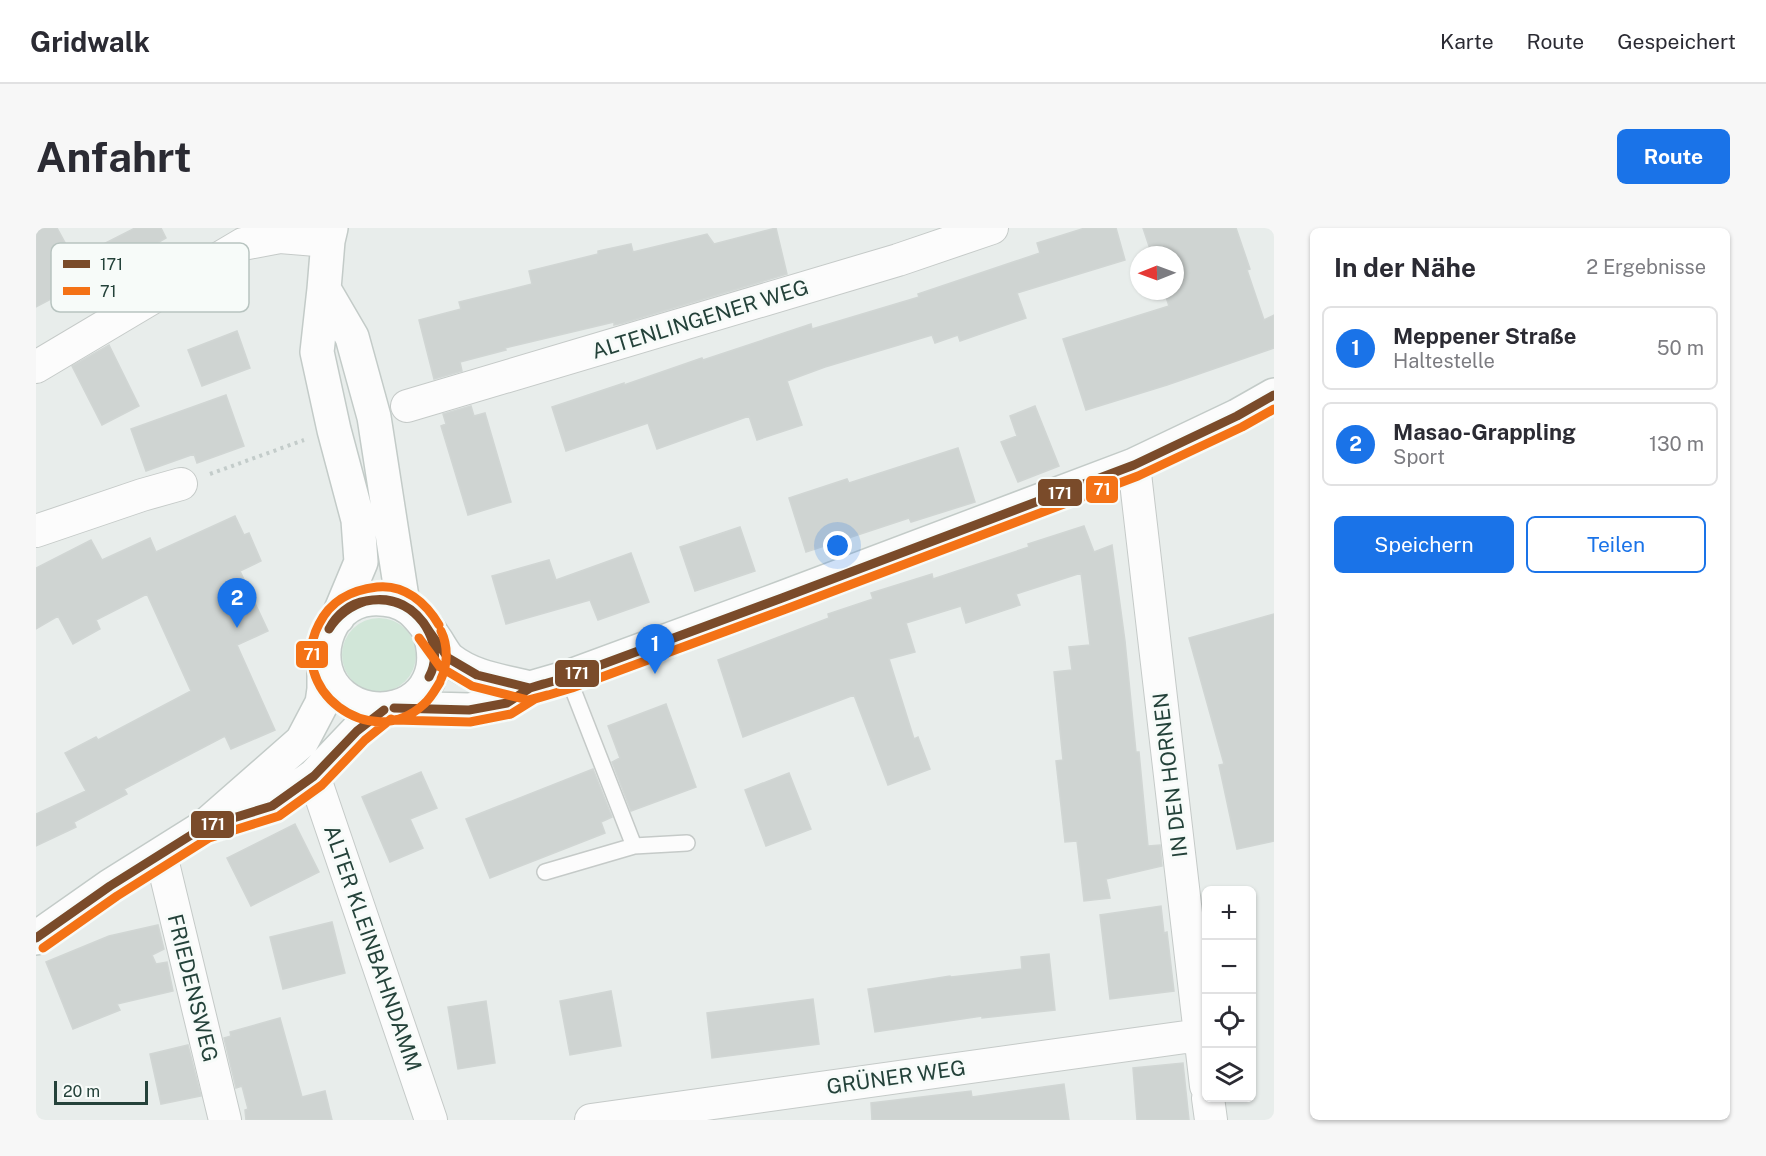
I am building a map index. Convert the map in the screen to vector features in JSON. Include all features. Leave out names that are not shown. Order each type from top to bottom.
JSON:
[{"type":"main road","points":[[329,235],[317,352],[334,430],[358,520],[362,562],[338,617]]},
{"type":"main road","points":[[324,289],[352,337],[374,417],[403,604]]},
{"type":"main road","points":[[324,665],[330,681],[339,694],[352,703],[368,709],[469,710],[507,703],[530,688],[568,677],[782,598],[1134,465],[1237,416],[1274,395]]},
{"type":"main road","points":[[36,938],[110,886],[204,827],[302,741],[321,703],[324,689],[325,639],[330,627],[351,606],[368,599],[386,599],[403,604],[418,615],[448,658],[477,675],[530,688]]},
{"type":"main road","points":[[204,827],[272,806],[314,776],[357,731],[389,709],[411,700],[424,686],[433,669],[435,650],[429,631]]},
{"type":"street","name":"ALTENLINGENER WEG","points":[[407,406],[898,260],[969,231]]},
{"type":"street","points":[[248,243],[280,237],[329,235]]},
{"type":"street","points":[[36,367],[129,312]]},
{"type":"street","name":"IN DEN HORNEN","points":[[1134,465],[1202,1052]]},
{"type":"street","points":[[36,531],[181,484]]},
{"type":"street","name":"ALTER KLEINBAHNDAMM","points":[[314,776],[431,1120]]},
{"type":"street","name":"FRIEDENSWEG","points":[[161,855],[225,1120]]},
{"type":"street","name":"GRÜNER WEG","points":[[591,1120],[1200,1035]]},
{"type":"street","points":[[1208,1102],[1210,1120]]},
{"type":"lane","points":[[568,677],[634,846]]},
{"type":"lane","points":[[545,872],[634,846],[687,843]]},
{"type":"path","points":[[181,484],[309,439]]},
{"type":"green space","points":[[372,618],[386,618],[400,624],[410,634],[416,648],[414,669],[400,686],[386,692],[372,692],[358,686],[348,676],[342,662],[342,648],[348,634],[358,624]]},
{"type":"building","points":[[36,228],[57,228],[65,243],[51,243],[51,299],[36,307]]},
{"type":"building","points":[[135,228],[161,228],[166,238],[159,242],[105,243]]},
{"type":"building","points":[[776,228],[787,274],[623,323],[614,325],[614,322],[505,348],[506,350],[460,362],[462,371],[434,379],[419,320],[461,309],[459,302],[532,284],[529,271],[631,244],[633,252],[707,234],[714,244]]},
{"type":"building","points":[[1085,228],[1116,228],[1125,260],[1017,293],[1026,318],[960,341],[958,335],[935,343],[932,335],[825,367],[787,381],[802,425],[757,440],[749,416],[657,449],[648,423],[566,451],[552,407],[811,324],[812,329],[919,297],[918,294],[1040,253],[1037,243]]},
{"type":"building","points":[[1143,228],[1236,228],[1264,320],[1274,315],[1274,348],[1086,410],[1063,339],[1169,306],[1167,300],[1184,300],[1184,246],[1149,246]]},
{"type":"building","points":[[237,331],[250,368],[202,386],[188,350]]},
{"type":"building","points":[[109,345],[139,406],[102,425],[72,366]]},
{"type":"building","points":[[226,395],[244,446],[197,463],[194,454],[146,471],[131,429]]},
{"type":"building","points":[[471,406],[474,416],[485,413],[511,502],[468,515],[441,426],[446,424],[443,414]]},
{"type":"building","points":[[1035,406],[1059,466],[1018,482],[1001,442],[1017,436],[1010,416]]},
{"type":"building","points":[[958,448],[975,502],[911,522],[909,518],[806,552],[789,498],[847,479],[849,483]]},
{"type":"building","points":[[235,516],[244,535],[249,533],[261,561],[240,571],[268,631],[237,645],[275,730],[231,749],[225,736],[124,789],[127,794],[74,822],[76,827],[36,846],[36,814],[86,791],[65,753],[96,737],[98,740],[191,691],[147,594],[96,620],[100,629],[73,644],[58,616],[36,629],[36,568],[91,540],[102,560],[150,538],[156,552]]},
{"type":"building","points":[[1084,526],[1094,552],[1112,545],[1125,641],[1136,752],[1139,752],[1148,846],[1160,845],[1162,866],[1106,879],[1110,898],[1084,901],[1077,841],[1065,842],[1056,761],[1063,760],[1054,672],[1072,670],[1069,647],[1090,645],[1081,573],[1016,594],[1020,605],[966,623],[961,606],[906,623],[915,652],[889,659],[914,739],[918,737],[930,769],[888,785],[854,695],[743,737],[718,660],[829,618],[828,614],[873,599],[871,593],[932,574],[933,579]]},
{"type":"building","points":[[740,527],[755,571],[695,591],[680,547]]},
{"type":"building","points":[[631,553],[649,602],[598,620],[590,600],[506,624],[492,576],[549,560],[556,580]]},
{"type":"building","points":[[1274,614],[1274,841],[1237,849],[1219,765],[1224,764],[1189,638]]},
{"type":"building","points":[[666,704],[696,787],[631,811],[612,762],[620,758],[608,726]]},
{"type":"building","points":[[593,769],[612,817],[601,822],[605,833],[490,878],[466,819]]},
{"type":"building","points":[[421,772],[437,808],[410,819],[423,848],[390,862],[362,797]]},
{"type":"building","points":[[789,773],[811,829],[766,846],[745,790]]},
{"type":"building","points":[[295,824],[319,872],[251,906],[227,858]]},
{"type":"building","points":[[1161,906],[1164,933],[1167,932],[1174,991],[1110,999],[1100,915]]},
{"type":"building","points":[[332,922],[345,973],[283,989],[270,937]]},
{"type":"building","points":[[158,925],[164,949],[152,955],[156,964],[167,962],[173,991],[117,1004],[120,1010],[73,1029],[46,962],[109,936]]},
{"type":"building","points":[[1049,954],[1055,1010],[982,1018],[982,1016],[875,1032],[868,989],[950,976],[1022,969],[1021,957]]},
{"type":"building","points":[[611,991],[621,1046],[570,1055],[560,1001]]},
{"type":"building","points":[[813,999],[819,1044],[712,1058],[707,1013]]},
{"type":"building","points":[[486,1001],[495,1063],[458,1069],[448,1007]]},
{"type":"building","points":[[280,1018],[302,1097],[325,1091],[332,1120],[246,1120],[245,1110],[248,1109],[242,1086],[236,1088],[224,1038],[231,1036],[230,1032]]},
{"type":"building","points":[[188,1045],[201,1096],[161,1104],[150,1054]]},
{"type":"building","points":[[1183,1063],[1189,1120],[1137,1120],[1133,1068]]},
{"type":"building","points":[[1064,1084],[1069,1120],[872,1120],[871,1103],[971,1091],[972,1097]]},
{"type":"transit line","name":"171","points":[[394,708],[469,710],[507,703],[530,688],[568,677],[782,598],[1134,465],[1237,416],[1274,395]]},
{"type":"transit line","name":"71","points":[[394,720],[470,722],[511,714],[535,699],[572,688],[786,609],[1138,476],[1242,427],[1274,409]]},
{"type":"transit line","name":"71","points":[[439,625],[428,609],[405,592],[387,587],[368,588],[350,594],[329,609],[319,624],[312,648],[314,671],[323,691],[339,707],[359,718],[380,722],[403,718],[424,704],[440,682]]},
{"type":"transit line","name":"171","points":[[366,601],[386,600],[403,605],[417,615],[429,631]]},
{"type":"transit line","name":"171","points":[[366,601],[387,600],[405,606],[422,622],[433,643],[433,666],[429,677]]},
{"type":"transit line","name":"171","points":[[329,629],[344,610],[366,601]]},
{"type":"transit line","name":"171","points":[[329,629],[345,612],[366,601]]},
{"type":"transit line","name":"171","points":[[429,631],[448,658],[477,675],[530,688],[543,684]]},
{"type":"transit line","name":"71","points":[[441,631],[446,655],[441,679]]},
{"type":"transit line","name":"71","points":[[419,638],[440,667],[472,686],[528,700],[547,695]]},
{"type":"transit line","name":"171","points":[[36,938],[110,886],[204,827],[272,806],[314,776],[357,731],[384,710]]},
{"type":"transit line","name":"71","points":[[43,948],[117,896],[209,838],[279,816],[322,785],[365,740],[391,719]]},
{"type":"place","name":"Masao-Grappling","points":[[237,628]]},
{"type":"place","name":"Meppener Straße","points":[[655,674]]}]
